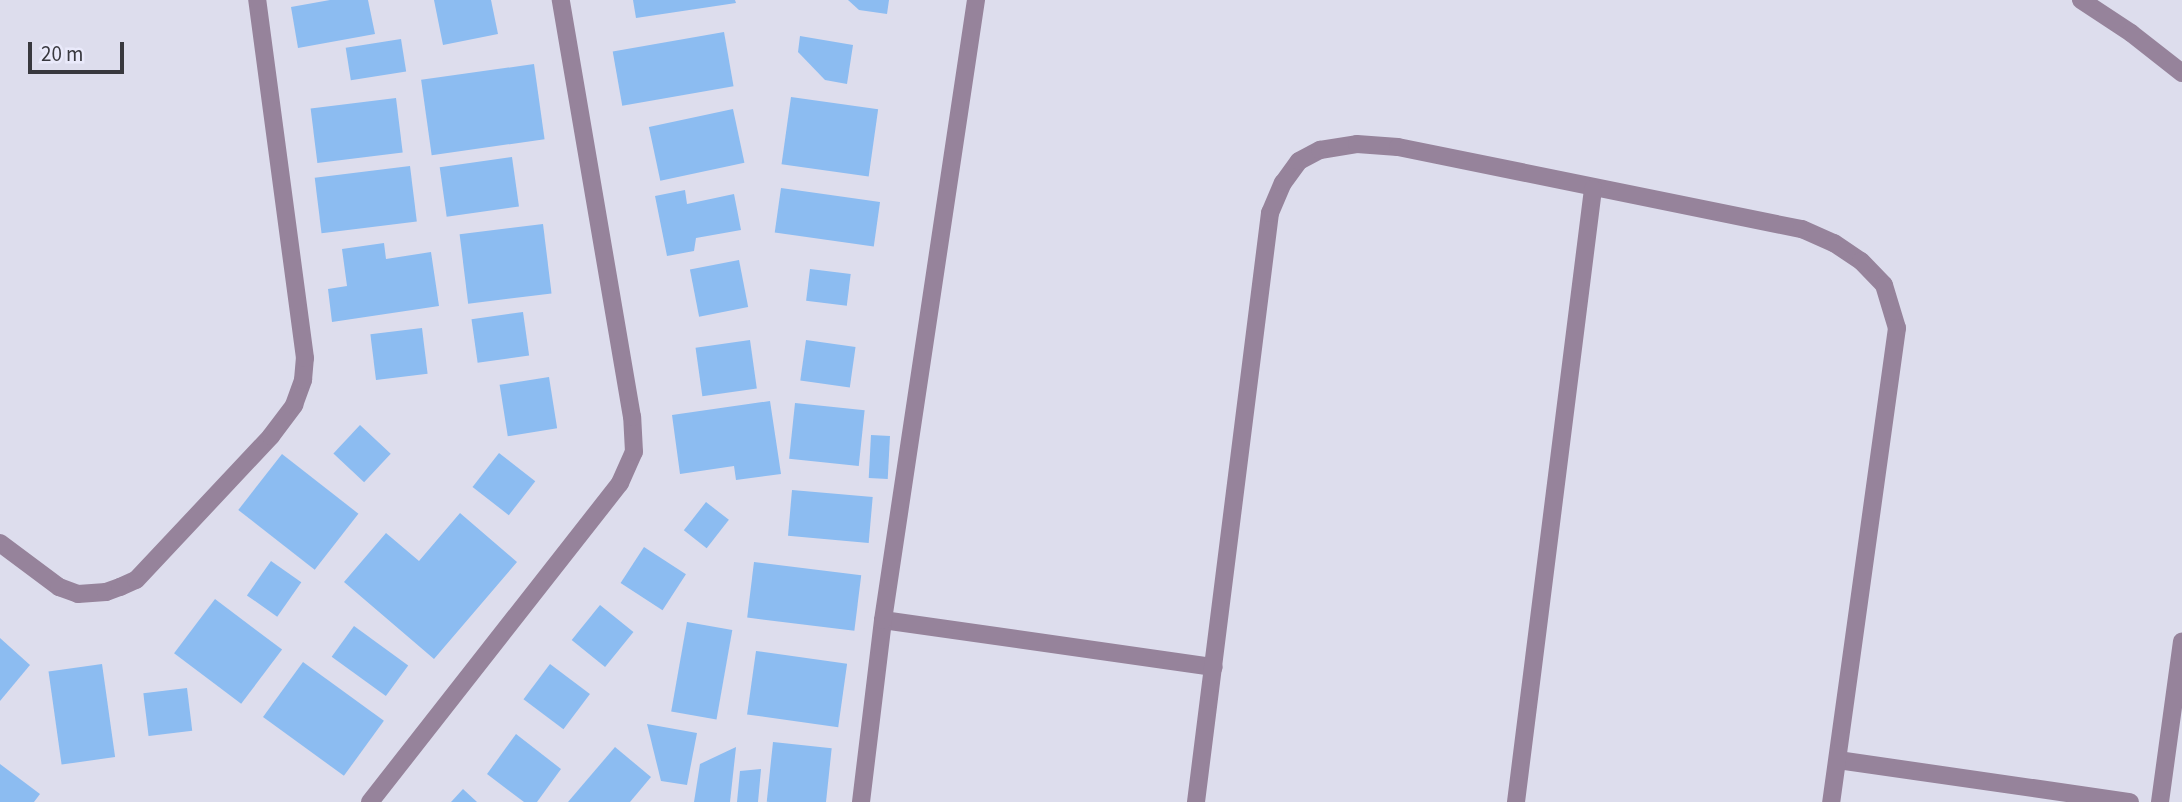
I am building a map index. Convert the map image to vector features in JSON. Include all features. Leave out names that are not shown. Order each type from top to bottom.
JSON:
[{"type":"street","points":[[0,543],[59,587],[78,594],[106,592],[136,580],[271,436],[294,405],[303,380],[305,358],[257,0]]},
{"type":"street","points":[[370,802],[620,483],[634,452],[632,417],[561,0]]},
{"type":"street","points":[[861,802],[883,620],[976,0]]},
{"type":"street","points":[[2081,0],[2131,33],[2182,73]]},
{"type":"street","points":[[1196,802],[1263,250],[1270,213],[1283,183],[1299,161],[1320,150],[1357,144],[1398,148],[1802,229],[1834,243],[1861,261],[1884,285],[1897,328],[1831,802]]},
{"type":"street","points":[[1516,802],[1593,189]]},
{"type":"street","points":[[883,620],[1214,667]]},
{"type":"street","points":[[2160,802],[2181,650]]},
{"type":"street","points":[[1838,760],[2130,802]]},
{"type":"building","points":[[330,0],[368,0],[375,34],[298,48],[291,7]]},
{"type":"building","points":[[434,0],[491,0],[498,34],[443,45]]},
{"type":"building","points":[[633,0],[735,0],[736,3],[636,18]]},
{"type":"building","points":[[848,0],[889,0],[887,14],[859,10]]},
{"type":"building","points":[[724,32],[734,86],[622,106],[613,52]]},
{"type":"building","points":[[800,36],[853,45],[847,84],[825,80],[798,52]]},
{"type":"building","points":[[401,39],[406,72],[351,80],[346,48]]},
{"type":"building","points":[[534,64],[545,139],[432,155],[421,80]]},
{"type":"building","points":[[791,97],[878,109],[869,177],[782,164]]},
{"type":"building","points":[[396,98],[403,153],[317,163],[311,108]]},
{"type":"building","points":[[733,109],[744,163],[660,181],[649,127]]},
{"type":"building","points":[[512,157],[519,207],[447,217],[440,167]]},
{"type":"building","points":[[410,166],[417,222],[322,233],[315,178]]},
{"type":"building","points":[[781,188],[880,202],[874,246],[775,233]]},
{"type":"building","points":[[685,190],[687,204],[734,194],[741,230],[696,238],[694,251],[667,256],[655,196]]},
{"type":"building","points":[[543,224],[552,293],[468,304],[460,234]]},
{"type":"building","points":[[384,243],[386,259],[431,252],[439,306],[332,322],[328,289],[347,286],[342,249]]},
{"type":"building","points":[[739,260],[748,307],[699,317],[690,270]]},
{"type":"building","points":[[810,269],[851,274],[847,306],[806,301]]},
{"type":"building","points":[[523,312],[529,356],[478,363],[472,319]]},
{"type":"building","points":[[422,328],[428,374],[376,380],[370,334]]},
{"type":"building","points":[[750,340],[757,389],[702,396],[696,348]]},
{"type":"building","points":[[806,340],[856,347],[850,388],[800,381]]},
{"type":"building","points":[[549,377],[557,428],[508,436],[500,385]]},
{"type":"building","points":[[770,401],[781,474],[736,480],[734,466],[680,474],[672,415]]},
{"type":"building","points":[[795,403],[865,410],[859,466],[789,459]]},
{"type":"building","points":[[360,425],[391,454],[364,482],[333,454]]},
{"type":"building","points":[[871,435],[890,436],[888,479],[869,478]]},
{"type":"building","points":[[499,453],[535,481],[509,515],[473,487]]},
{"type":"building","points":[[282,454],[358,514],[315,570],[238,510]]},
{"type":"building","points":[[792,490],[873,497],[869,543],[788,536]]},
{"type":"building","points":[[706,502],[729,520],[707,548],[684,530]]},
{"type":"building","points":[[460,513],[517,562],[434,659],[344,582],[386,533],[419,561]]},
{"type":"building","points":[[644,547],[686,574],[663,610],[621,583]]},
{"type":"building","points":[[271,561],[301,582],[277,617],[247,595]]},
{"type":"building","points":[[754,562],[861,575],[854,631],[747,618]]},
{"type":"building","points":[[215,599],[282,650],[241,704],[174,653]]},
{"type":"building","points":[[600,605],[633,632],[605,667],[572,640]]},
{"type":"building","points":[[687,622],[732,630],[716,720],[671,712]]},
{"type":"building","points":[[354,626],[408,665],[386,696],[332,657]]},
{"type":"building","points":[[0,638],[30,665],[0,701]]},
{"type":"building","points":[[756,651],[847,664],[838,727],[747,714]]},
{"type":"building","points":[[303,662],[384,721],[344,776],[263,717]]},
{"type":"building","points":[[102,664],[115,757],[62,765],[49,672]]},
{"type":"building","points":[[550,664],[590,694],[563,729],[524,699]]},
{"type":"building","points":[[187,688],[192,731],[149,736],[143,693]]},
{"type":"building","points":[[647,724],[697,733],[687,785],[661,781]]},
{"type":"building","points":[[516,734],[561,769],[537,802],[524,802],[487,774]]},
{"type":"building","points":[[773,742],[832,748],[826,802],[767,802]]},
{"type":"building","points":[[615,747],[651,777],[630,802],[568,802]]},
{"type":"building","points":[[736,747],[730,802],[694,802],[700,764]]},
{"type":"building","points":[[0,764],[40,794],[34,802],[0,802]]},
{"type":"building","points":[[761,769],[758,802],[737,802],[740,771]]},
{"type":"building","points":[[463,789],[477,802],[451,802]]}]
